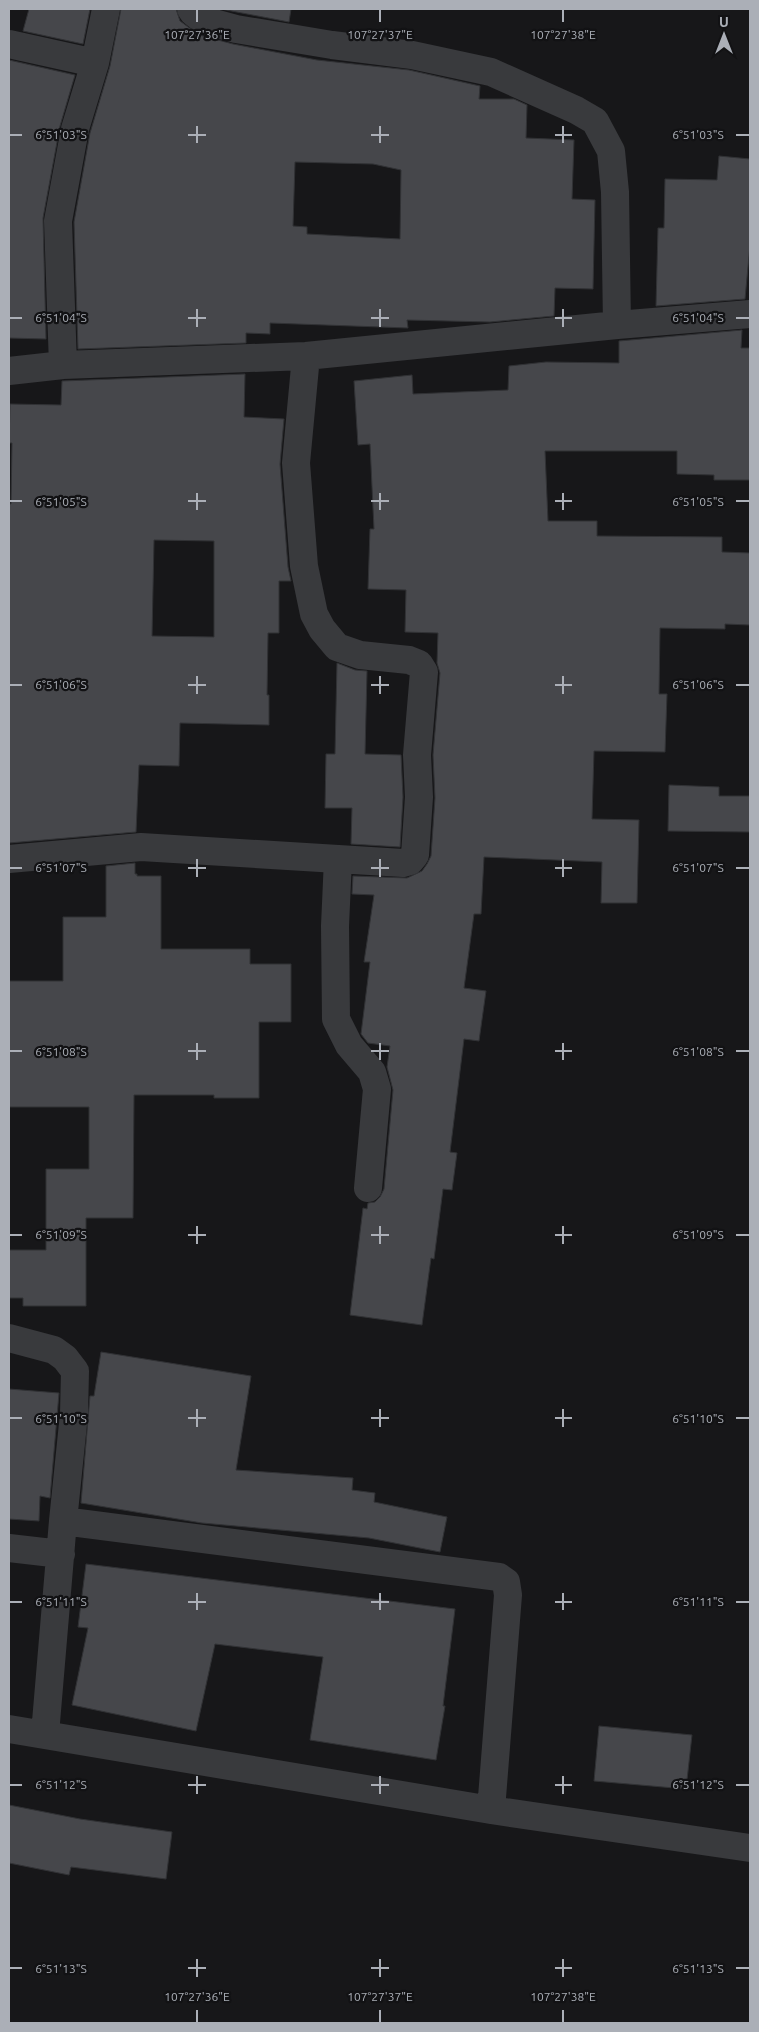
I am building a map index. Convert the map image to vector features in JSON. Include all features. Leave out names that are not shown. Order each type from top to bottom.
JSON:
[{"type":"street","points":[[63,365],[58,221],[75,129],[95,62],[106,9]]},
{"type":"street","points":[[191,9],[204,20],[236,29],[332,45],[412,55],[491,72],[576,110],[595,121],[611,151],[612,159],[615,192],[617,325]]},
{"type":"street","points":[[9,44],[95,62]]},
{"type":"street","points":[[9,371],[63,365],[306,356],[617,325],[750,314]]},
{"type":"street","points":[[9,859],[141,847],[403,862],[410,861],[415,855],[419,796],[416,755],[424,672],[419,664],[409,660],[360,655],[337,647],[322,629],[314,614],[304,566],[296,462],[306,356]]},
{"type":"street","points":[[338,859],[335,926],[336,1019],[349,1045],[372,1072],[377,1089],[368,1188]]},
{"type":"street","points":[[9,1338],[54,1350],[65,1358],[75,1372],[74,1414],[45,1734]]},
{"type":"street","points":[[63,1521],[499,1577],[506,1582],[508,1595],[491,1810]]},
{"type":"street","points":[[9,1548],[61,1554]]},
{"type":"street","points":[[9,1728],[491,1810],[750,1848]]},
{"type":"building","points":[[29,9],[90,9],[83,44],[23,31]]},
{"type":"building","points":[[121,9],[176,9],[180,21],[199,35],[233,44],[317,60],[409,70],[480,86],[479,99],[514,99],[527,105],[526,138],[574,140],[572,199],[595,200],[593,289],[555,288],[554,316],[490,322],[407,320],[408,328],[270,323],[270,334],[246,333],[246,343],[78,349],[74,222],[90,133],[110,66]],"holes":[[[295,162],[373,164],[401,170],[400,239],[307,234],[307,227],[293,226]]]},
{"type":"building","points":[[221,9],[291,9],[289,22]]},
{"type":"building","points":[[9,60],[75,75],[60,126],[43,218],[46,339],[9,338]]},
{"type":"building","points":[[719,156],[750,159],[750,245],[745,299],[656,306],[658,228],[664,228],[665,179],[717,180]]},
{"type":"building","points":[[742,330],[741,348],[750,348],[750,480],[714,480],[714,475],[677,474],[677,451],[545,451],[548,521],[597,521],[597,536],[722,537],[722,552],[750,553],[750,625],[725,624],[725,629],[660,628],[659,694],[667,694],[665,752],[594,751],[592,819],[639,820],[637,903],[601,903],[602,862],[484,857],[481,914],[474,914],[464,988],[486,991],[479,1041],[464,1039],[450,1152],[457,1153],[452,1190],[443,1189],[434,1259],[431,1258],[422,1325],[350,1315],[363,1208],[367,1209],[368,1203],[375,1202],[384,1189],[393,1090],[387,1067],[390,1046],[368,1043],[361,1034],[370,962],[364,962],[374,895],[352,894],[353,876],[407,878],[422,871],[431,856],[435,798],[433,755],[440,673],[437,663],[438,633],[405,632],[406,590],[368,589],[370,529],[374,529],[370,444],[358,445],[354,381],[412,375],[413,394],[508,390],[509,366],[546,362],[619,363],[619,341]]},
{"type":"building","points":[[245,374],[244,417],[284,419],[280,464],[288,567],[291,581],[279,581],[279,633],[268,633],[267,695],[269,695],[269,725],[180,723],[179,766],[139,765],[136,832],[9,843],[9,504],[11,504],[12,443],[9,443],[10,404],[61,405],[62,381]],"holes":[[[154,540],[214,541],[214,637],[152,636]]]},
{"type":"building","points":[[337,663],[355,670],[367,671],[365,754],[401,755],[403,797],[400,847],[351,844],[352,808],[325,808],[326,754],[335,754]]},
{"type":"building","points":[[669,785],[719,787],[719,796],[750,796],[750,832],[668,831]]},
{"type":"building","points":[[135,863],[135,874],[137,876],[161,876],[161,949],[250,949],[250,964],[291,964],[291,1022],[259,1022],[259,1098],[214,1098],[214,1095],[134,1095],[133,1218],[86,1218],[86,1306],[23,1306],[23,1298],[9,1298],[9,1250],[46,1250],[46,1169],[89,1169],[89,1107],[9,1107],[9,981],[63,981],[63,917],[106,917],[106,866]]},
{"type":"building","points":[[101,1352],[251,1376],[236,1470],[353,1478],[352,1490],[375,1493],[374,1502],[447,1517],[440,1552],[369,1538],[202,1523],[81,1503],[90,1396],[94,1396]]},
{"type":"building","points":[[9,1389],[59,1393],[50,1498],[40,1496],[39,1521],[9,1519]]},
{"type":"building","points":[[86,1564],[455,1609],[443,1706],[445,1706],[436,1760],[310,1740],[323,1657],[215,1644],[196,1731],[72,1705],[88,1628],[78,1627]]},
{"type":"building","points":[[599,1726],[692,1735],[686,1789],[594,1781]]},
{"type":"building","points":[[9,1805],[80,1819],[172,1832],[166,1879],[71,1867],[69,1875],[9,1863]]}]
